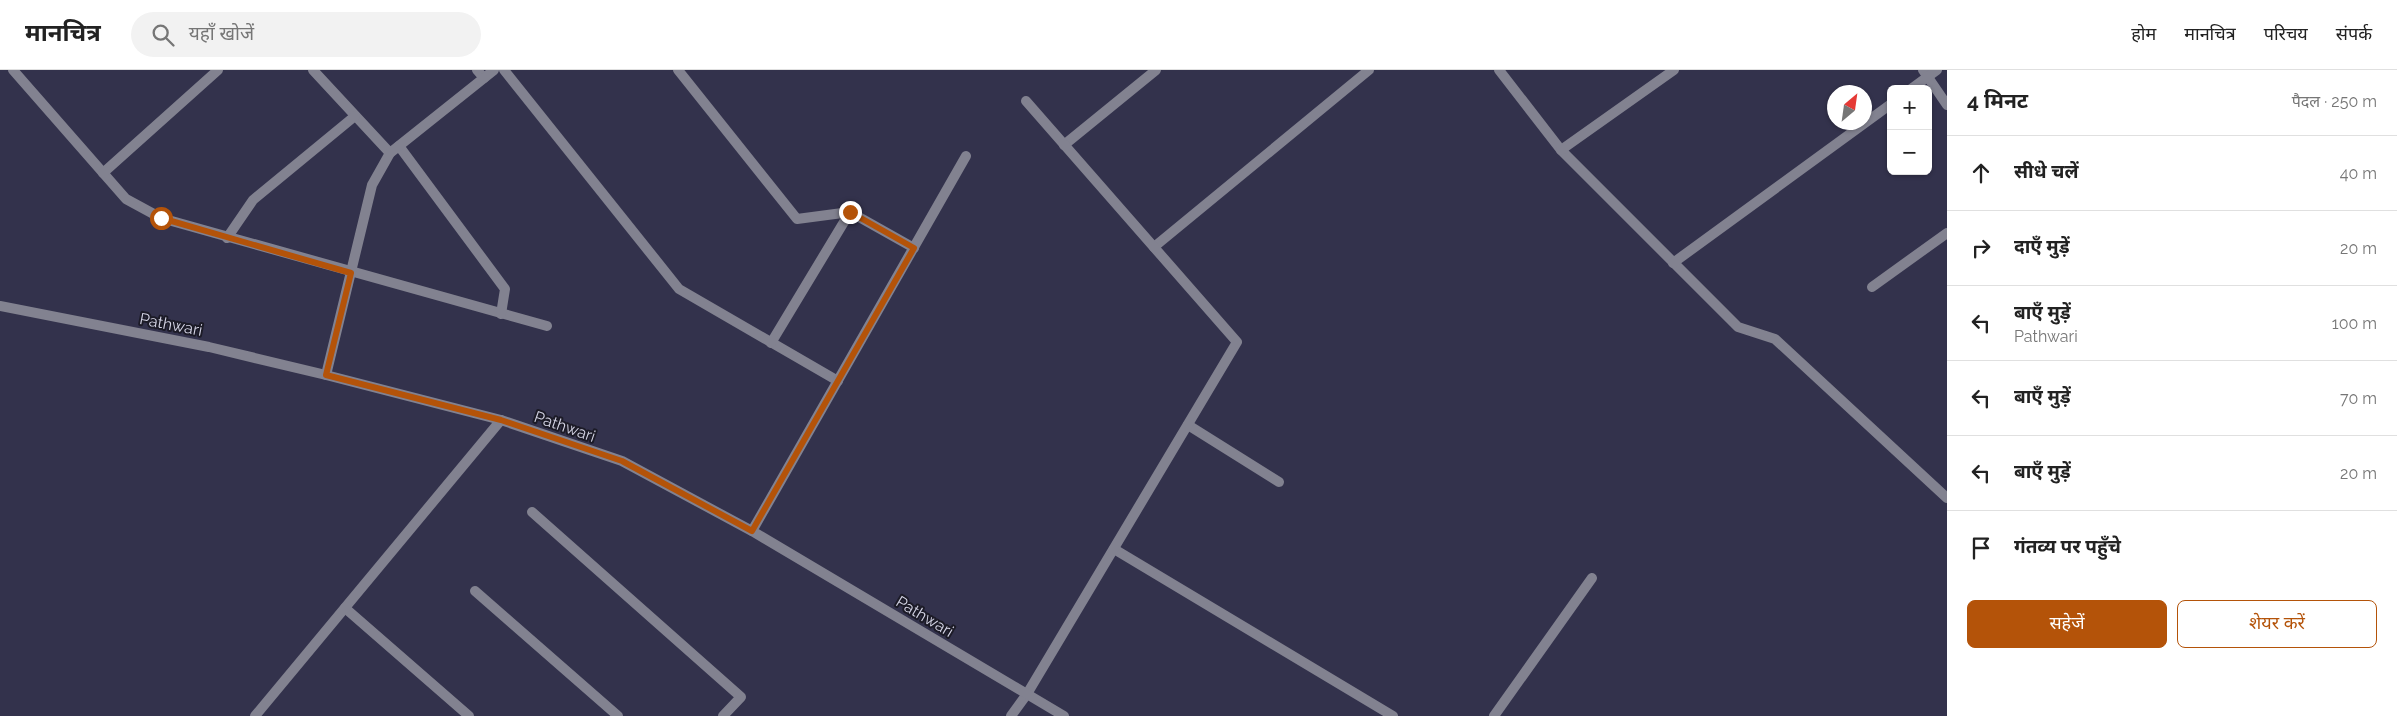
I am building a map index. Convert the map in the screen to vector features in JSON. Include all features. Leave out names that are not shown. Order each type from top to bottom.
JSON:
[{"type":"street","points":[[13,70],[126,199],[161,218],[351,273],[546,326]]},
{"type":"street","points":[[103,172],[218,70]]},
{"type":"street","points":[[313,70],[390,153]]},
{"type":"street","points":[[326,375],[372,185],[390,153],[481,74],[494,70]]},
{"type":"street","points":[[504,70],[680,289],[838,380]]},
{"type":"street","points":[[678,70],[797,219],[850,212],[914,248]]},
{"type":"street","points":[[1064,145],[1156,70]]},
{"type":"street","points":[[1154,247],[1369,70]]},
{"type":"street","points":[[1499,70],[1561,150],[1738,327],[1775,339],[1947,498]]},
{"type":"street","points":[[1561,150],[1674,70]]},
{"type":"street","points":[[1914,85],[1925,73],[1937,70]]},
{"type":"street","points":[[1925,73],[1947,105]]},
{"type":"street","points":[[1011,716],[1027,694],[1237,342],[1026,101]]},
{"type":"street","points":[[1674,263],[1887,107]]},
{"type":"street","points":[[227,238],[253,200],[355,116]]},
{"type":"street","points":[[399,146],[505,289],[500,314]]},
{"type":"street","points":[[752,531],[966,156]]},
{"type":"street","points":[[771,343],[850,212]]},
{"type":"street","points":[[1872,287],[1947,233]]},
{"type":"street","name":"Pathwari","points":[[0,306],[209,347],[326,375],[501,420],[622,461],[752,531],[1064,716]]},
{"type":"street","points":[[255,716],[501,420]]},
{"type":"street","points":[[1188,425],[1279,482]]},
{"type":"street","points":[[532,512],[741,697],[723,716]]},
{"type":"street","points":[[1114,549],[1393,716]]},
{"type":"street","points":[[1494,716],[1592,578]]},
{"type":"street","points":[[475,592],[618,716]]},
{"type":"street","points":[[345,608],[469,716]]},
{"type":"route","points":[[161,218],[351,273],[326,375],[501,420],[622,461],[752,531],[914,248],[850,212]]}]
